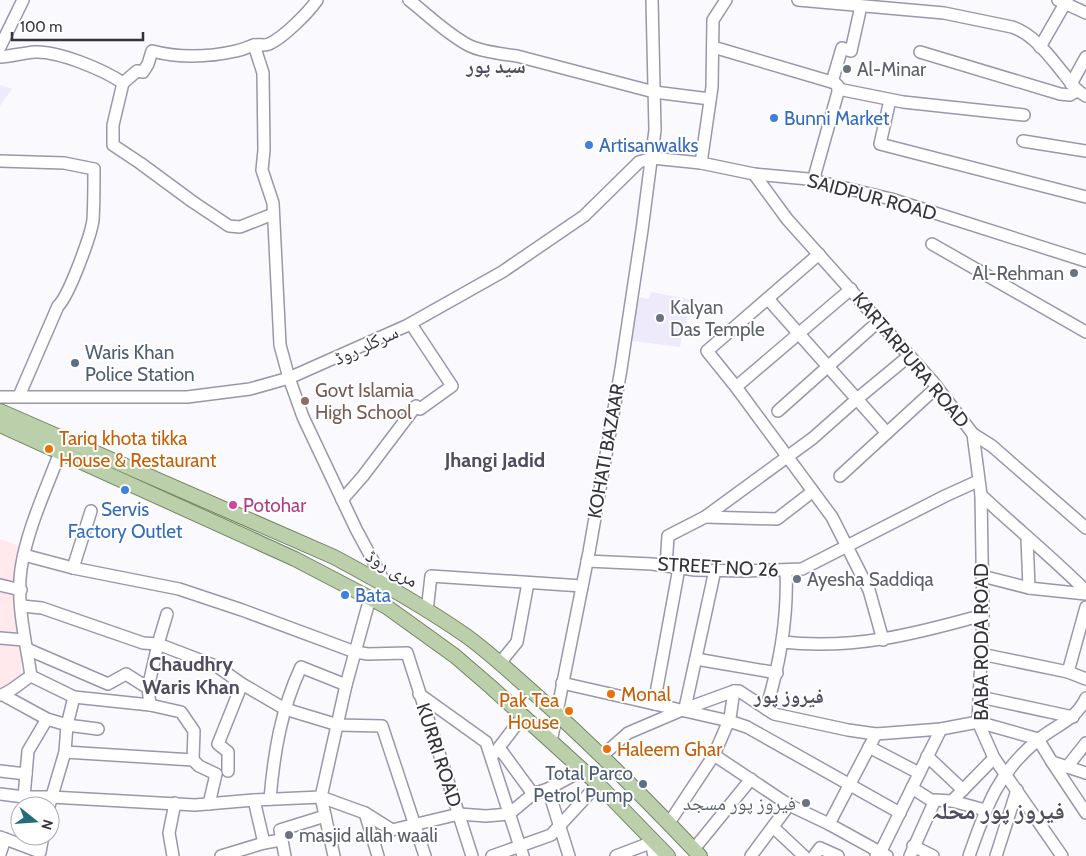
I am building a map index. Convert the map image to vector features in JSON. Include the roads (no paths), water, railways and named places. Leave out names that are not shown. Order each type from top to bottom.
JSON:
[{"type":"main road","name":"مری روڈ","points":[[0,412],[334,556],[386,585],[466,636],[500,663],[602,756],[697,852]]},
{"type":"main road","name":"مری روڈ","points":[[0,424],[295,559],[387,607],[455,656],[523,716],[598,784],[650,841],[668,856]]},
{"type":"street","points":[[0,47],[23,0]]},
{"type":"street","points":[[273,214],[240,227],[229,226],[112,145],[113,125],[123,83],[137,72],[143,72],[146,69],[152,51],[187,56],[213,55],[238,51],[254,45],[268,45],[308,12],[317,0]]},
{"type":"street","points":[[409,0],[426,16],[468,45],[654,92],[710,99]]},
{"type":"street","name":"KOHATI BAZAAR","points":[[551,742],[587,561],[621,369],[652,158],[655,130],[652,0]]},
{"type":"street","points":[[701,163],[710,99],[713,20],[726,0]]},
{"type":"street","points":[[798,0],[944,13],[1022,30],[1040,46],[1078,90]]},
{"type":"street","points":[[1040,46],[1064,1],[1086,13]]},
{"type":"street","points":[[813,180],[842,48],[850,51],[861,6]]},
{"type":"street","points":[[254,45],[263,73],[264,150],[262,174],[271,197],[273,214],[280,345],[303,417],[342,500],[386,585]]},
{"type":"street","points":[[713,47],[835,86],[890,100],[1024,115]]},
{"type":"street","points":[[0,56],[36,52],[50,53],[86,65],[123,83]]},
{"type":"street","points":[[920,52],[1060,94],[1070,95],[1078,90],[1086,56]]},
{"type":"street","points":[[890,100],[880,144],[1086,197]]},
{"type":"street","points":[[1023,141],[1086,151]]},
{"type":"street","name":"SAIDPUR ROAD","points":[[652,158],[701,163],[754,174],[813,180],[891,199],[1086,261]]},
{"type":"street","name":"سرکلر روڈ","points":[[0,397],[187,397],[250,389],[289,378],[411,324],[502,272],[579,220],[639,162],[652,158]]},
{"type":"street","points":[[0,161],[64,163],[79,168],[94,169],[93,222],[83,253],[19,396]]},
{"type":"street","name":"KARTARPURA ROAD","points":[[754,174],[788,220],[937,387],[973,434],[992,446],[1086,528]]},
{"type":"street","points":[[932,244],[1086,332]]},
{"type":"street","points":[[819,254],[707,351],[736,387],[832,517],[869,590],[883,640]]},
{"type":"street","points":[[736,387],[850,289]]},
{"type":"street","points":[[768,299],[887,433]]},
{"type":"street","points":[[778,411],[879,321]]},
{"type":"street","points":[[342,500],[418,408],[452,386],[411,324]]},
{"type":"street","points":[[666,566],[668,536],[705,517],[813,438],[909,356]]},
{"type":"street","points":[[840,476],[937,387]]},
{"type":"street","name":"BABA RODA ROAD","points":[[973,434],[980,495],[982,576],[978,722],[994,758],[1062,856]]},
{"type":"street","points":[[31,676],[22,606],[21,570],[31,528],[60,452]]},
{"type":"street","name":"STREET NO 26","points":[[587,561],[715,570],[786,571],[802,569],[978,481]]},
{"type":"street","points":[[705,517],[777,519],[812,492]]},
{"type":"street","points":[[980,495],[1027,538],[1064,568],[1086,592]]},
{"type":"street","points":[[73,568],[91,511]]},
{"type":"street","points":[[1027,538],[1029,588]]},
{"type":"street","points":[[24,555],[73,568],[179,589],[355,652]]},
{"type":"street","points":[[654,704],[679,568]]},
{"type":"street","points":[[684,709],[715,570]]},
{"type":"street","points":[[766,709],[777,673],[782,642],[787,598],[786,571]]},
{"type":"street","points":[[427,611],[431,576],[582,586]]},
{"type":"street","points":[[982,576],[1029,588],[1086,592]]},
{"type":"street","points":[[500,663],[517,642],[528,583]]},
{"type":"street","points":[[0,585],[21,590]]},
{"type":"street","points":[[334,856],[321,797],[346,684],[370,598]]},
{"type":"street","points":[[22,606],[42,608],[143,643],[158,644],[218,667],[242,684],[285,709],[338,725],[382,726],[425,856]]},
{"type":"street","points":[[1068,672],[1086,607]]},
{"type":"street","points":[[150,705],[148,688],[167,614]]},
{"type":"street","points":[[782,642],[832,644],[883,640],[924,632],[982,614]]},
{"type":"street","points":[[0,638],[26,644],[108,684],[126,674],[148,688]]},
{"type":"street","name":"KURRI ROAD","points":[[355,652],[368,654],[407,653],[472,856]]},
{"type":"street","points":[[981,654],[1068,672],[1086,679]]},
{"type":"street","points":[[696,659],[777,673]]},
{"type":"street","points":[[270,799],[274,756],[285,709],[301,667],[346,684]]},
{"type":"street","points":[[1,695],[31,676]]},
{"type":"street","points":[[31,676],[74,697],[150,705],[181,712],[194,731],[193,760]]},
{"type":"street","points":[[562,683],[684,709],[747,727],[900,813]]},
{"type":"street","points":[[228,772],[228,752],[218,744],[242,684]]},
{"type":"street","points":[[669,824],[714,754],[729,721],[734,691]]},
{"type":"street","points":[[602,756],[628,733],[684,709],[734,691],[740,691],[774,714],[848,730],[876,734],[941,729],[978,722],[1038,739],[1086,813]]},
{"type":"street","points":[[419,694],[486,742],[521,851]]},
{"type":"street","points":[[1,695],[48,719],[67,725],[98,729]]},
{"type":"street","points":[[52,796],[65,752],[67,725],[74,697]]},
{"type":"street","points":[[980,697],[1080,713]]},
{"type":"street","points":[[969,856],[985,810],[1005,773],[1038,739],[1080,713],[1086,698]]},
{"type":"street","points":[[491,758],[500,749],[523,716]]},
{"type":"street","points":[[24,796],[28,751],[48,719]]},
{"type":"street","points":[[714,754],[789,804],[829,824],[881,854],[941,729]]},
{"type":"street","points":[[829,824],[876,734]]},
{"type":"street","points":[[1067,767],[1086,743]]},
{"type":"street","points":[[869,747],[919,773]]},
{"type":"street","points":[[500,749],[534,794]]},
{"type":"street","points":[[65,752],[193,760],[199,766],[216,774],[209,804]]},
{"type":"street","points":[[928,756],[963,790]]},
{"type":"street","points":[[952,801],[994,758]]},
{"type":"street","points":[[1052,762],[1086,773]]},
{"type":"street","points":[[60,801],[209,804],[321,797],[365,813],[392,830],[459,814],[486,816],[509,814],[534,794],[548,789],[583,770]]},
{"type":"street","points":[[0,771],[26,774]]},
{"type":"street","points":[[697,852],[751,779]]},
{"type":"street","points":[[492,856],[521,851],[550,835],[598,784]]},
{"type":"street","points":[[912,788],[934,802]]},
{"type":"street","points":[[548,789],[570,856]]},
{"type":"street","points":[[996,856],[1017,790]]},
{"type":"street","points":[[0,794],[16,796]]},
{"type":"street","points":[[254,800],[264,843]]},
{"type":"street","points":[[933,856],[911,851],[935,800],[952,801],[985,810]]},
{"type":"street","points":[[173,856],[169,833],[175,804]]},
{"type":"street","points":[[756,854],[789,804]]},
{"type":"street","points":[[365,813],[378,856]]},
{"type":"street","points":[[285,856],[280,830],[325,816]]},
{"type":"street","points":[[773,827],[804,856]]},
{"type":"street","points":[[0,854],[3,838],[43,855]]},
{"type":"street","points":[[221,856],[281,840]]},
{"type":"street","points":[[616,856],[650,841],[654,856]]},
{"type":"street","points":[[814,856],[820,848],[838,856]]},
{"type":"place","name":"Al-Minar","points":[[847,69]]},
{"type":"place","name":"Bunni Market","points":[[774,118]]},
{"type":"place","name":"Artisanwalks","points":[[589,145]]},
{"type":"place","name":"Al-Rehman","points":[[1074,273]]},
{"type":"place","name":"Kalyan Das Temple","points":[[660,318]]},
{"type":"place","name":"Waris Khan Police Station","points":[[75,363]]},
{"type":"place","name":"Govt Islamia High School","points":[[305,401]]},
{"type":"place","name":"Tariq khota tikka House & Restaurant","points":[[49,449]]},
{"type":"place","name":"Servis Factory Outlet","points":[[125,490]]},
{"type":"place","name":"Potohar","points":[[233,505]]},
{"type":"place","name":"Ayesha Saddiqa","points":[[797,579]]},
{"type":"place","name":"Bata","points":[[345,595]]},
{"type":"place","name":"Monal","points":[[611,694]]},
{"type":"place","name":"Pak Tea House","points":[[569,711]]},
{"type":"place","name":"Haleem Ghar","points":[[607,749]]},
{"type":"place","name":"Total Parco Petrol Pump","points":[[643,784]]},
{"type":"place","name":"فیروز پور مسجد","points":[[806,803]]},
{"type":"place","name":"masjid allah waali","points":[[289,835]]},
{"type":"district","name":"سید پور","points":[[496,66]]},
{"type":"district","name":"Jhangi Jadid","points":[[495,460]]},
{"type":"district","name":"Chaudhry Waris Khan","points":[[191,676]]},
{"type":"district","name":"فیروز پور","points":[[789,696]]},
{"type":"district","name":"فیروز پور محلہ","points":[[998,810]]}]
